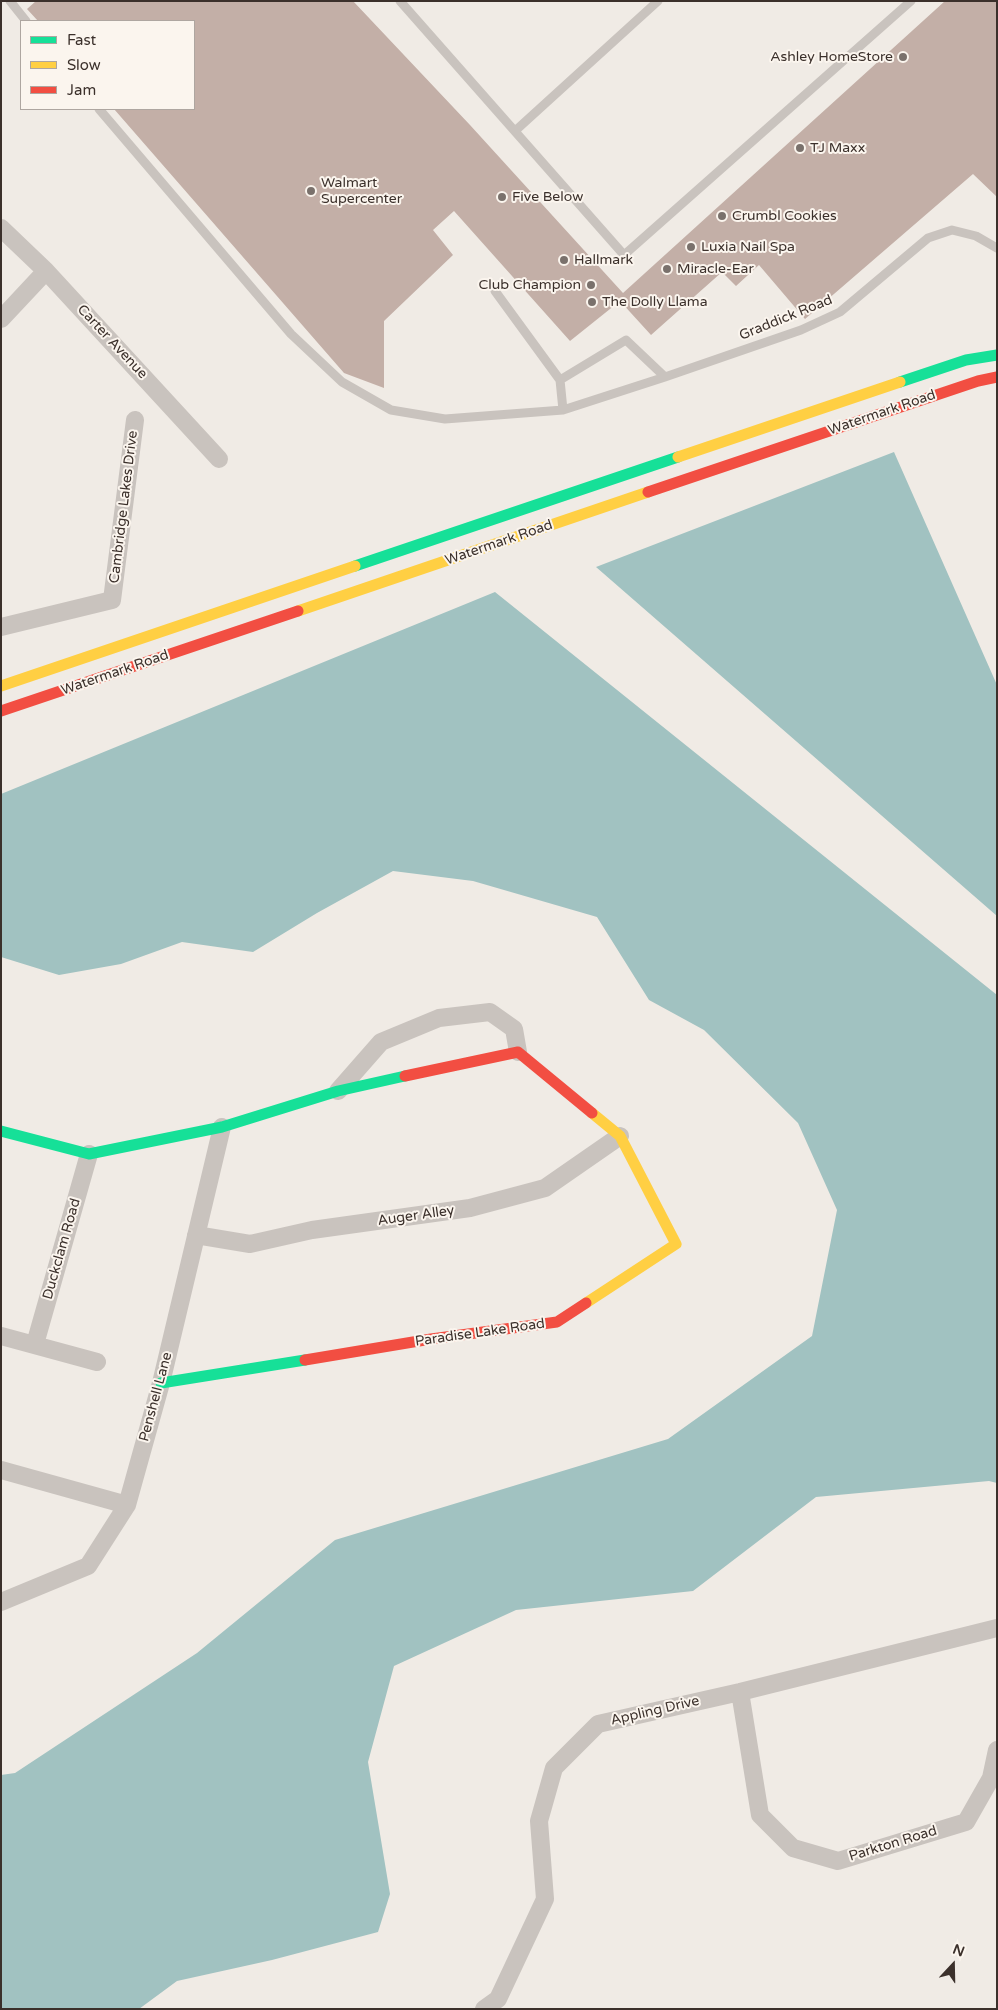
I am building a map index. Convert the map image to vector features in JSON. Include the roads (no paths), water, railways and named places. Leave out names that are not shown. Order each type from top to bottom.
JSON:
[{"type":"street","name":"Carter Avenue","points":[[1,228],[46,271],[219,459]]},
{"type":"street","points":[[1,319],[46,271]]},
{"type":"street","name":"Watermark Road","points":[[1,686],[956,364],[997,355]]},
{"type":"street","name":"Watermark Road","points":[[1,711],[978,381],[997,377]]},
{"type":"street","name":"Cambridge Lakes Drive","points":[[1,627],[112,600],[135,420]]},
{"type":"street","points":[[1,1131],[89,1154],[222,1127],[338,1091],[518,1052],[514,1029],[490,1012],[439,1018],[381,1042],[338,1091]]},
{"type":"street","name":"Paradise Lake Road","points":[[161,1383],[557,1322],[676,1244],[620,1136],[518,1052]]},
{"type":"street","name":"Penshell Lane","points":[[1,1602],[88,1566],[127,1505],[161,1383],[222,1127]]},
{"type":"street","name":"Auger Alley","points":[[196,1235],[250,1244],[312,1230],[470,1208],[545,1188],[620,1136]]},
{"type":"street","name":"Duckclam Road","points":[[34,1344],[89,1154]]},
{"type":"street","points":[[1,1336],[97,1362]]},
{"type":"street","points":[[1,1470],[127,1505]]},
{"type":"street","name":"Appling Drive","points":[[484,2009],[498,1999],[545,1899],[539,1821],[554,1768],[598,1724],[740,1692],[997,1628]]},
{"type":"street","name":"Parkton Road","points":[[740,1692],[760,1815],[792,1848],[838,1861],[966,1822],[991,1778],[997,1750]]},
{"type":"lane","points":[[10,1],[25,20]]},
{"type":"lane","points":[[400,1],[624,255],[911,1]]},
{"type":"lane","points":[[515,131],[658,1]]},
{"type":"lane","name":"Graddick Road","points":[[100,110],[291,334],[342,382],[391,410],[445,419],[563,410],[801,330],[840,312],[928,238],[952,230],[976,236],[997,248]]},
{"type":"lane","points":[[495,291],[560,380],[563,410]]},
{"type":"lane","points":[[560,380],[626,340],[665,377]]},
{"type":"water","points":[[894,452],[997,685],[997,916],[596,567]]},
{"type":"water","points":[[495,592],[997,995],[997,1483],[989,1481],[816,1497],[693,1591],[516,1610],[394,1666],[368,1762],[390,1894],[378,1932],[272,1960],[177,1981],[139,2009],[1,2009],[1,1775],[15,1773],[197,1653],[335,1540],[668,1439],[812,1336],[837,1210],[798,1123],[704,1030],[649,1000],[597,917],[473,881],[393,871],[317,913],[253,952],[182,942],[121,964],[59,975],[1,957],[1,794]]},
{"type":"place","name":"Ashley HomeStore","points":[[903,57]]},
{"type":"place","name":"TJ Maxx","points":[[800,148]]},
{"type":"place","name":"Walmart Supercenter","points":[[311,191]]},
{"type":"place","name":"Five Below","points":[[502,197]]},
{"type":"place","name":"Crumbl Cookies","points":[[722,216]]},
{"type":"place","name":"Luxia Nail Spa","points":[[691,247]]},
{"type":"place","name":"Hallmark","points":[[564,260]]},
{"type":"place","name":"Miracle-Ear","points":[[667,269]]},
{"type":"place","name":"Club Champion","points":[[591,285]]},
{"type":"place","name":"The Dolly Llama","points":[[592,302]]}]
